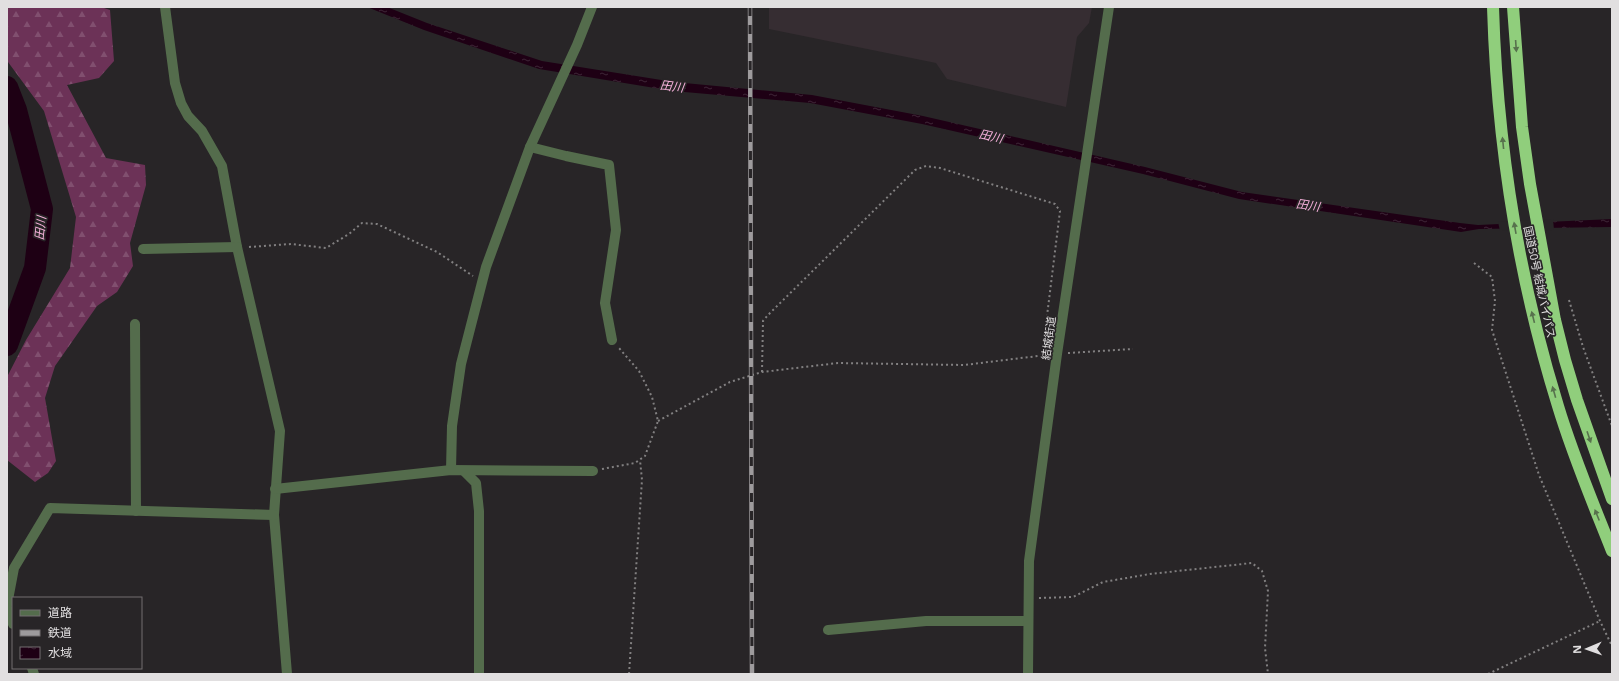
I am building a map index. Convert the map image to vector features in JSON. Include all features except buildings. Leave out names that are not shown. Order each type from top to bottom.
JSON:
[{"type":"highway","name":"国道50号 結城バイパス","points":[[1493,7],[1497,90],[1508,182],[1522,266],[1532,311],[1558,407],[1577,462],[1612,551]]},
{"type":"highway","name":"国道50号 結城バイパス","points":[[1513,7],[1522,127],[1544,264],[1565,360],[1593,449],[1612,499]]},
{"type":"street","points":[[165,7],[176,83],[181,103],[188,116],[202,132],[222,166],[237,247],[280,431],[274,515],[287,674]]},
{"type":"street","points":[[451,470],[452,426],[462,364],[486,267],[530,147],[577,45],[592,7]]},
{"type":"street","name":"結城街道","points":[[1028,674],[1029,561],[1055,354],[1109,7]]},
{"type":"street","points":[[530,147],[609,165],[616,230],[605,303],[612,340]]},
{"type":"street","points":[[143,249],[237,247]]},
{"type":"street","points":[[135,324],[136,510]]},
{"type":"street","points":[[275,489],[451,470],[593,471]]},
{"type":"street","points":[[464,471],[476,483],[479,511],[479,674]]},
{"type":"street","points":[[12,621],[7,607],[14,568],[50,508],[274,515]]},
{"type":"street","points":[[828,630],[926,620],[1028,620]]},
{"type":"path","points":[[762,372],[763,321],[915,170],[926,166],[940,168],[1055,204],[1060,211],[1047,316],[1049,333]]},
{"type":"path","points":[[237,247],[291,244],[326,248],[362,224],[377,224],[437,252],[482,282]]},
{"type":"path","points":[[1474,263],[1492,277],[1495,301],[1492,330],[1539,475],[1600,621],[1612,646]]},
{"type":"path","points":[[1569,300],[1583,347],[1612,426]]},
{"type":"path","points":[[593,471],[635,463],[640,460],[645,456],[658,421],[652,397],[639,371],[612,340]]},
{"type":"path","points":[[658,421],[730,382],[762,372],[838,363],[964,365],[1055,354],[1133,349]]},
{"type":"path","points":[[629,674],[642,480],[640,460]]},
{"type":"path","points":[[1028,598],[1073,597],[1103,582],[1150,574],[1252,563],[1262,571],[1268,591],[1265,648],[1268,674]]},
{"type":"path","points":[[1488,674],[1600,621]]},
{"type":"shaded area","points":[[769,7],[1092,7],[1089,23],[1077,37],[1066,107],[947,79],[936,63],[769,29]]},
{"type":"green space","points":[[7,7],[101,7],[110,10],[114,61],[99,78],[67,85],[106,158],[145,165],[146,185],[130,243],[133,266],[117,292],[97,306],[55,366],[45,398],[56,461],[48,473],[35,482],[7,460],[7,377],[26,340],[70,268],[76,217],[44,111],[8,62]]},
{"type":"water","points":[[367,7],[387,7],[427,23],[542,61],[674,82],[812,95],[923,116],[1145,167],[1242,192],[1478,225],[1612,219],[1612,227],[1479,229],[1461,232],[1239,199],[1143,174],[922,124],[810,103],[673,91],[539,69],[424,30]]},
{"type":"pier","points":[[1553,219],[1554,230],[1500,231],[1498,222]]},
{"type":"waterway","name":"田川","points":[[7,87],[16,110],[42,209],[35,268],[7,345]]},
{"type":"railway","points":[[750,7],[752,674]]}]
